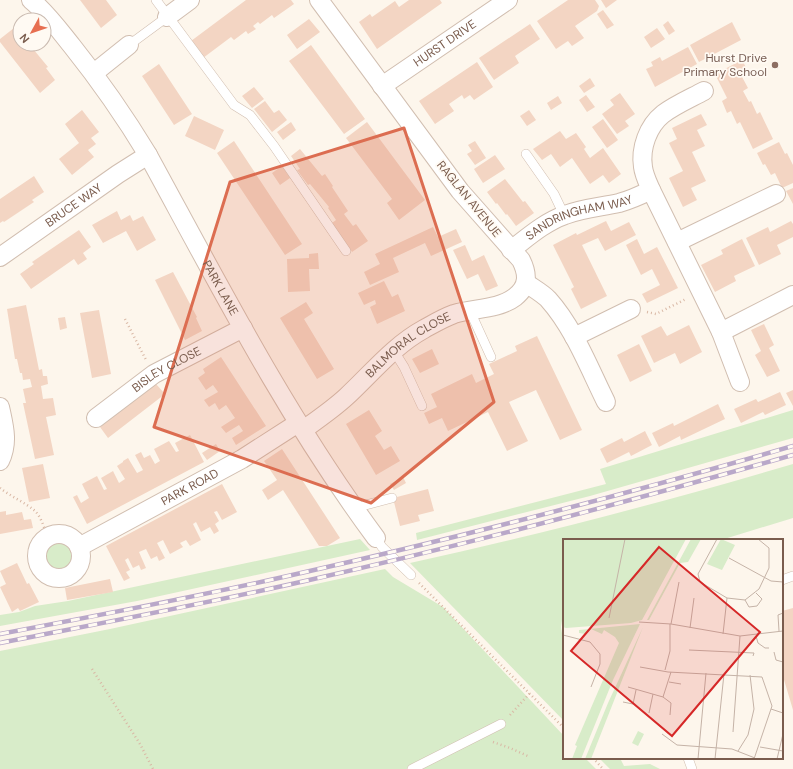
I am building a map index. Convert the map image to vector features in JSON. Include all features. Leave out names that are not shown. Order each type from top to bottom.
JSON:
[{"type":"street","points":[[167,17],[190,0]]},
{"type":"street","name":"HURST DRIVE","points":[[382,86],[508,0]]},
{"type":"street","name":"PARK LANE","points":[[34,1],[94,73],[130,125],[271,379],[354,508],[376,538]]},
{"type":"street","name":"RAGLAN AVENUE","points":[[322,1],[382,86],[460,191],[521,260],[526,270],[526,283]]},
{"type":"street","points":[[94,73],[129,45]]},
{"type":"street","points":[[704,91],[664,113],[656,121],[650,129],[642,159],[645,177],[721,332],[740,382]]},
{"type":"street","name":"BRUCE WAY","points":[[0,257],[118,174],[148,155]]},
{"type":"street","name":"SANDRINGHAM WAY","points":[[511,250],[532,234],[564,215],[636,198],[651,190]]},
{"type":"street","points":[[677,242],[776,194]]},
{"type":"street","points":[[526,283],[548,299],[574,337],[606,402]]},
{"type":"street","name":"BALMORAL CLOSE","points":[[300,426],[346,397],[394,351],[422,330],[454,314],[506,302],[515,297],[526,283]]},
{"type":"street","points":[[721,332],[793,295]]},
{"type":"street","points":[[574,337],[631,309]]},
{"type":"street","name":"BISLEY CLOSE","points":[[96,418],[154,374],[243,328]]},
{"type":"street","points":[[0,407],[6,443],[0,462]]},
{"type":"street","name":"PARK ROAD","points":[[79,547],[300,426]]},
{"type":"street","points":[[62,534],[75,541],[79,547],[81,554],[78,568],[67,577],[52,577],[46,574],[38,562],[37,555],[39,548],[42,542],[48,537],[62,534]]},
{"type":"lane","points":[[156,0],[167,17],[234,105],[250,115],[274,146],[346,251]]},
{"type":"lane","points":[[129,45],[167,17]]},
{"type":"lane","points":[[526,154],[554,194],[564,215]]},
{"type":"lane","points":[[470,311],[491,357]]},
{"type":"lane","points":[[394,351],[404,367],[422,406]]},
{"type":"lane","points":[[354,508],[392,498]]},
{"type":"lane","name":"PARK LANE","points":[[376,538],[382,547],[411,575]]},
{"type":"lane","points":[[783,580],[793,576]]},
{"type":"lane","points":[[412,769],[501,724]]},
{"type":"lane","points":[[688,759],[692,769]]},
{"type":"path","points":[[631,309],[656,314],[701,292]]},
{"type":"path","points":[[125,319],[154,374]]},
{"type":"path","points":[[0,488],[35,511],[41,519],[48,537]]},
{"type":"path","points":[[411,575],[563,727]]},
{"type":"path","points":[[92,669],[140,744],[153,769]]},
{"type":"path","points":[[501,724],[530,693]]},
{"type":"path","points":[[475,737],[510,748],[530,757]]},
{"type":"path","points":[[594,759],[603,769]]},
{"type":"highlighted area","points":[[404,128],[494,402],[371,503],[154,427],[230,182]]},
{"type":"green space","points":[[793,410],[793,438],[590,496],[417,540],[416,533],[606,484],[600,469]]},
{"type":"green space","points":[[793,464],[793,518],[724,539],[563,539],[563,614],[561,627],[563,639],[563,720],[410,563],[603,517]]},
{"type":"green space","points":[[58,538],[68,541],[74,547],[77,557],[74,567],[68,573],[58,576],[48,573],[42,567],[39,557],[42,547],[48,541]]},
{"type":"green space","points":[[360,539],[370,550],[137,601],[0,626],[0,615],[19,612],[35,606],[68,601]]},
{"type":"green space","points":[[385,569],[393,577],[443,607],[563,735],[563,759],[586,759],[596,769],[0,769],[0,651],[110,629]]},
{"type":"green space","points":[[600,759],[620,759],[624,766],[650,764],[660,769],[610,769]]},
{"type":"building","points":[[80,0],[106,0],[117,15],[101,28]]},
{"type":"building","points":[[246,0],[291,0],[294,4],[274,18],[272,15],[260,24],[258,22],[253,26],[256,29],[248,34],[246,31],[234,40],[231,37],[203,58],[191,41]]},
{"type":"building","points":[[409,0],[440,0],[442,3],[377,49],[359,22],[370,14],[372,17],[395,1],[399,7]]},
{"type":"building","points":[[568,0],[595,0],[599,6],[597,11],[575,26],[584,38],[572,46],[568,41],[556,49],[537,21]]},
{"type":"building","points":[[601,0],[617,0],[606,8]]},
{"type":"building","points":[[603,10],[614,25],[607,29],[597,14]]},
{"type":"building","points":[[309,19],[320,32],[297,49],[287,35]]},
{"type":"building","points":[[668,21],[675,31],[669,35],[663,25]]},
{"type":"building","points":[[732,22],[741,40],[699,62],[690,45]]},
{"type":"building","points":[[530,24],[540,39],[515,56],[519,63],[494,80],[479,58]]},
{"type":"building","points":[[657,28],[665,39],[651,48],[644,37]]},
{"type":"building","points":[[12,30],[12,52],[36,52],[48,67],[46,68],[55,80],[40,93],[0,42],[0,39]]},
{"type":"building","points":[[311,45],[365,119],[344,134],[289,61]]},
{"type":"building","points":[[688,47],[697,64],[655,87],[646,69],[653,66],[651,62],[660,57],[662,61]]},
{"type":"building","points":[[742,60],[748,71],[741,75],[748,88],[743,91],[749,102],[751,101],[757,114],[760,112],[773,139],[753,149],[740,122],[737,124],[731,111],[727,113],[722,101],[727,98],[715,74]]},
{"type":"building","points":[[477,62],[493,87],[474,100],[470,95],[464,99],[462,95],[449,104],[454,111],[435,124],[419,101]]},
{"type":"building","points":[[159,64],[192,114],[174,125],[142,76]]},
{"type":"building","points":[[590,78],[595,86],[584,93],[579,86]]},
{"type":"building","points":[[254,87],[264,99],[252,108],[242,96]]},
{"type":"building","points":[[620,93],[635,114],[625,121],[629,126],[617,134],[602,114],[614,105],[610,100]]},
{"type":"building","points":[[586,95],[595,107],[587,112],[579,100]]},
{"type":"building","points":[[558,96],[562,103],[551,110],[547,103]]},
{"type":"building","points":[[265,101],[274,113],[279,110],[287,120],[272,132],[254,109]]},
{"type":"building","points":[[82,110],[99,132],[91,138],[96,144],[88,150],[94,157],[72,175],[59,159],[79,143],[65,124]]},
{"type":"building","points":[[529,110],[536,120],[527,126],[520,116]]},
{"type":"building","points":[[701,114],[707,125],[697,130],[705,146],[692,152],[706,181],[691,188],[697,200],[683,207],[669,178],[683,171],[669,143],[677,139],[672,128]]},
{"type":"building","points":[[194,116],[224,130],[215,150],[185,136]]},
{"type":"building","points":[[603,119],[618,140],[607,148],[592,127]]},
{"type":"building","points":[[291,122],[296,130],[283,140],[277,132]]},
{"type":"building","points":[[367,122],[425,200],[399,220],[387,203],[392,199],[346,138]]},
{"type":"building","points":[[560,131],[566,139],[576,133],[586,147],[584,149],[590,158],[603,148],[621,174],[609,183],[603,175],[590,184],[572,158],[560,167],[551,154],[542,160],[533,149]]},
{"type":"building","points":[[234,141],[302,244],[285,255],[217,153]]},
{"type":"building","points":[[475,141],[486,158],[475,165],[467,154],[472,151],[468,145]]},
{"type":"building","points":[[779,142],[793,165],[793,183],[782,188],[775,173],[771,175],[765,164],[763,165],[757,153]]},
{"type":"building","points":[[300,149],[322,176],[325,174],[348,211],[344,214],[353,226],[356,224],[368,241],[352,252],[332,223],[336,220],[328,208],[329,207],[310,184],[308,185],[297,170],[300,169],[291,156]]},
{"type":"building","points":[[495,155],[505,169],[483,183],[474,169]]},
{"type":"building","points":[[282,166],[290,178],[280,185],[272,173]]},
{"type":"building","points":[[34,176],[44,192],[32,200],[34,202],[4,222],[3,221],[0,223],[0,199]]},
{"type":"building","points":[[505,179],[523,202],[525,201],[534,213],[516,226],[487,192]]},
{"type":"building","points":[[793,188],[793,204],[786,191]]},
{"type":"building","points":[[117,211],[121,220],[130,215],[133,221],[143,216],[156,240],[137,251],[126,231],[103,243],[92,225]]},
{"type":"building","points":[[606,221],[611,231],[629,222],[636,235],[605,251],[598,238],[582,245],[607,296],[581,309],[571,289],[574,287],[553,245],[576,233],[577,235]]},
{"type":"building","points":[[791,221],[793,224],[793,237],[777,245],[781,254],[759,265],[746,238],[768,227],[770,232]]},
{"type":"building","points":[[433,227],[438,237],[456,229],[462,242],[431,256],[425,243],[393,258],[399,272],[370,285],[364,272],[380,264],[375,254]]},
{"type":"building","points":[[79,230],[91,247],[83,253],[87,259],[78,265],[74,259],[31,289],[20,274],[34,264],[32,262]]},
{"type":"building","points":[[637,239],[644,254],[657,247],[678,288],[647,303],[642,294],[660,285],[652,269],[641,275],[626,245]]},
{"type":"building","points":[[742,239],[755,266],[734,276],[736,281],[715,292],[701,265],[723,254],[721,250]]},
{"type":"building","points":[[465,245],[472,261],[484,255],[498,286],[486,291],[478,274],[467,279],[453,250]]},
{"type":"building","points":[[318,253],[319,269],[309,269],[310,291],[288,292],[287,259],[309,258],[309,254]]},
{"type":"building","points":[[173,272],[197,317],[196,318],[202,331],[185,340],[155,280]]},
{"type":"building","points":[[384,281],[392,297],[398,294],[405,311],[377,324],[370,307],[376,304],[375,300],[364,305],[358,293]]},
{"type":"building","points":[[306,302],[313,313],[304,319],[334,369],[317,379],[280,318]]},
{"type":"building","points":[[26,305],[39,370],[42,369],[43,376],[47,376],[48,384],[41,386],[43,399],[53,398],[56,415],[46,417],[54,455],[35,459],[23,403],[26,403],[23,389],[32,387],[30,379],[23,380],[17,359],[15,359],[7,309]]},
{"type":"building","points":[[99,310],[111,374],[92,378],[80,313]]},
{"type":"building","points":[[65,317],[67,328],[60,330],[58,318]]},
{"type":"building","points":[[764,324],[774,345],[769,348],[780,371],[767,377],[755,355],[761,351],[751,330]]},
{"type":"building","points":[[689,325],[702,352],[680,364],[675,353],[654,363],[641,336],[661,326],[667,336]]},
{"type":"building","points":[[537,336],[582,430],[560,440],[536,390],[509,402],[528,441],[507,451],[488,412],[448,431],[442,418],[429,424],[424,413],[437,407],[431,394],[472,374],[476,383],[494,374],[489,364],[517,351],[515,346]]},
{"type":"building","points":[[639,344],[652,371],[630,382],[617,355]]},
{"type":"building","points":[[432,349],[439,364],[420,373],[412,359]]},
{"type":"building","points":[[221,357],[266,426],[236,445],[232,438],[243,431],[239,425],[226,433],[221,427],[235,418],[226,405],[219,410],[215,403],[209,407],[204,400],[218,392],[213,385],[206,390],[198,378],[205,373],[203,369]]},
{"type":"building","points":[[156,384],[165,394],[108,438],[100,427]]},
{"type":"building","points":[[793,390],[793,406],[786,393]]},
{"type":"building","points":[[780,392],[786,405],[765,415],[763,412],[741,423],[734,409],[756,399],[758,402]]},
{"type":"building","points":[[718,404],[725,419],[681,440],[680,436],[659,447],[652,433],[673,423],[674,426]]},
{"type":"building","points":[[369,410],[382,431],[375,436],[384,450],[391,446],[400,461],[376,475],[346,424]]},
{"type":"building","points":[[645,431],[652,445],[631,456],[629,452],[607,463],[600,449],[622,438],[624,442]]},
{"type":"building","points":[[190,435],[204,462],[87,524],[73,497],[77,495],[81,503],[89,498],[82,484],[97,476],[104,490],[107,489],[101,478],[113,471],[119,483],[125,479],[117,466],[123,461],[128,458],[137,473],[143,470],[135,455],[141,452],[144,458],[150,455],[155,464],[160,461],[154,449],[169,441],[176,452],[179,451],[175,443]]},
{"type":"building","points":[[216,444],[220,451],[207,460],[202,453]]},
{"type":"building","points":[[282,449],[340,538],[327,546],[319,546],[283,490],[268,500],[262,490],[277,480],[264,461]]},
{"type":"building","points":[[43,464],[50,498],[29,502],[22,468]]},
{"type":"building","points":[[403,477],[406,483],[394,490],[390,484]]},
{"type":"building","points":[[222,484],[237,512],[222,520],[217,511],[214,512],[219,521],[215,524],[219,531],[214,534],[210,527],[201,532],[196,522],[193,524],[201,540],[190,546],[186,540],[180,543],[183,547],[170,554],[163,540],[157,543],[165,558],[159,561],[157,556],[151,559],[146,549],[139,552],[146,568],[141,570],[139,565],[133,568],[128,558],[125,560],[130,570],[126,572],[130,578],[124,581],[106,546]]},
{"type":"building","points":[[428,489],[434,511],[418,515],[420,521],[400,526],[393,498]]},
{"type":"building","points":[[6,511],[6,515],[22,512],[24,520],[31,519],[33,528],[0,534],[0,512]]},
{"type":"building","points":[[17,563],[27,584],[29,583],[39,602],[20,611],[18,608],[12,612],[0,587],[6,584],[0,571]]},
{"type":"building","points":[[110,579],[113,592],[67,600],[65,588]]},
{"type":"building","points":[[793,608],[793,710],[783,676],[783,611]]},
{"type":"railway","points":[[0,634],[188,597],[363,559],[548,513],[793,446]]},
{"type":"railway","points":[[0,643],[229,598],[366,567],[550,521],[793,455]]},
{"type":"place","name":"Hurst Drive Primary School","points":[[775,65]]}]
